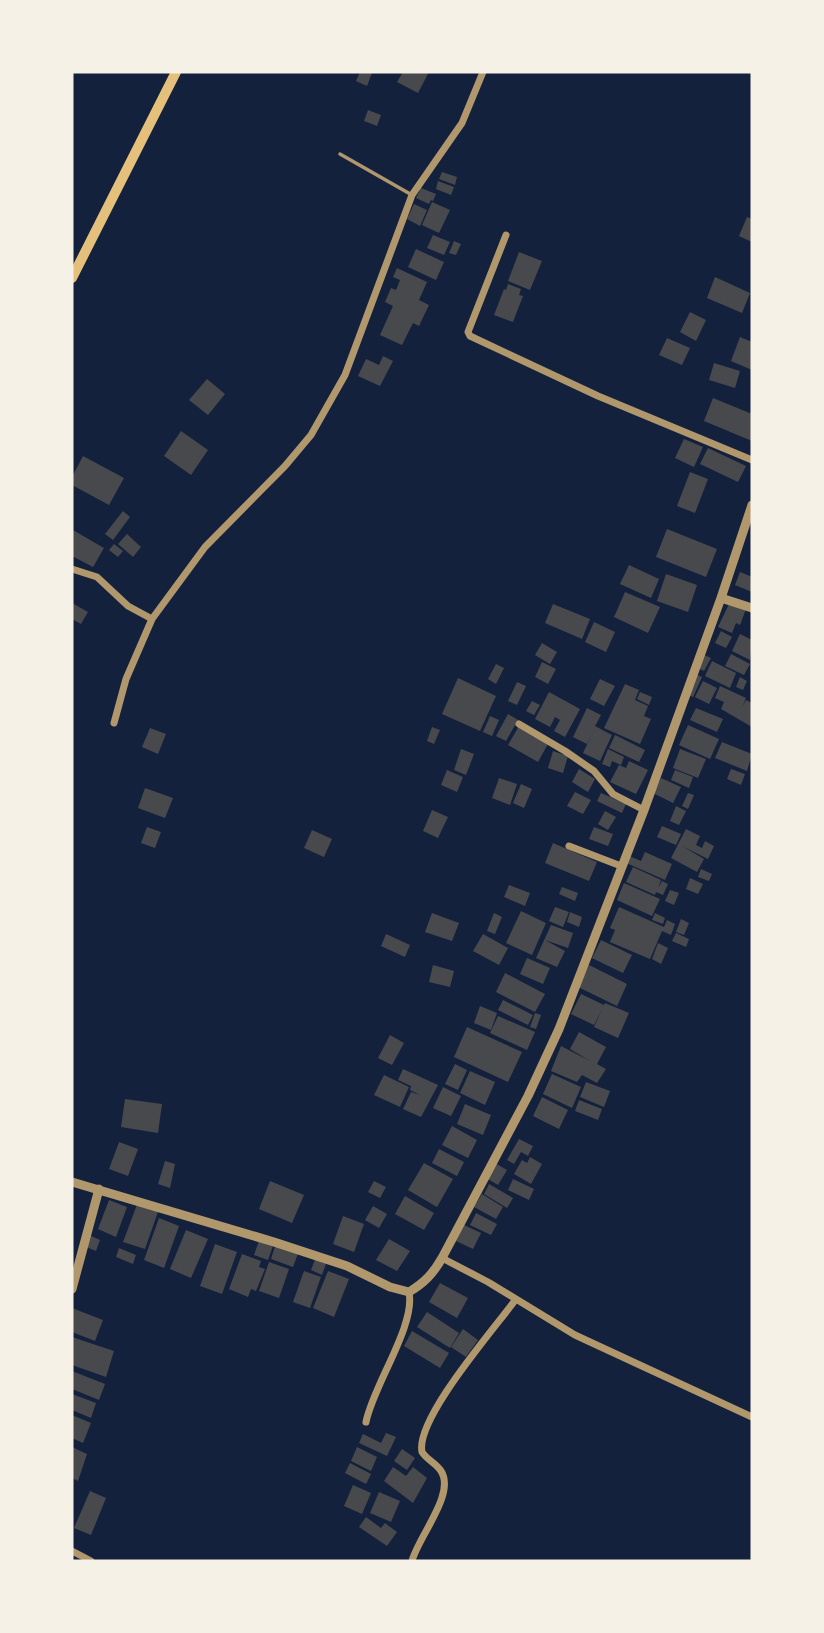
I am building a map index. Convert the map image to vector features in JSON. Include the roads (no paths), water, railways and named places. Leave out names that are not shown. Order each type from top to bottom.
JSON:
[{"type":"main road","points":[[72,278],[176,72]]},
{"type":"street","points":[[114,723],[126,679],[152,618],[205,547],[285,466],[311,435],[345,376],[412,195],[463,123],[483,72]]},
{"type":"street","points":[[506,235],[468,332],[470,337],[598,396],[752,460]]},
{"type":"street","points":[[409,1293],[433,1274],[528,1096],[559,1029],[644,810],[752,505]]},
{"type":"street","points":[[72,569],[97,577],[128,606],[152,618]]},
{"type":"street","points":[[721,598],[752,608]]},
{"type":"street","points":[[519,724],[594,771],[613,794],[644,810]]},
{"type":"street","points":[[569,846],[621,866]]},
{"type":"street","points":[[72,1182],[347,1266],[409,1293]]},
{"type":"street","points":[[72,1289],[99,1189]]},
{"type":"street","points":[[442,1258],[575,1335],[752,1417]]},
{"type":"street","points":[[366,1422],[405,1327],[411,1304],[409,1293]]},
{"type":"street","points":[[412,1561],[414,1551],[446,1487],[442,1471],[422,1452],[422,1435],[452,1384],[516,1299]]},
{"type":"street","points":[[72,1551],[91,1561]]},
{"type":"lane","points":[[340,154],[412,195]]}]
